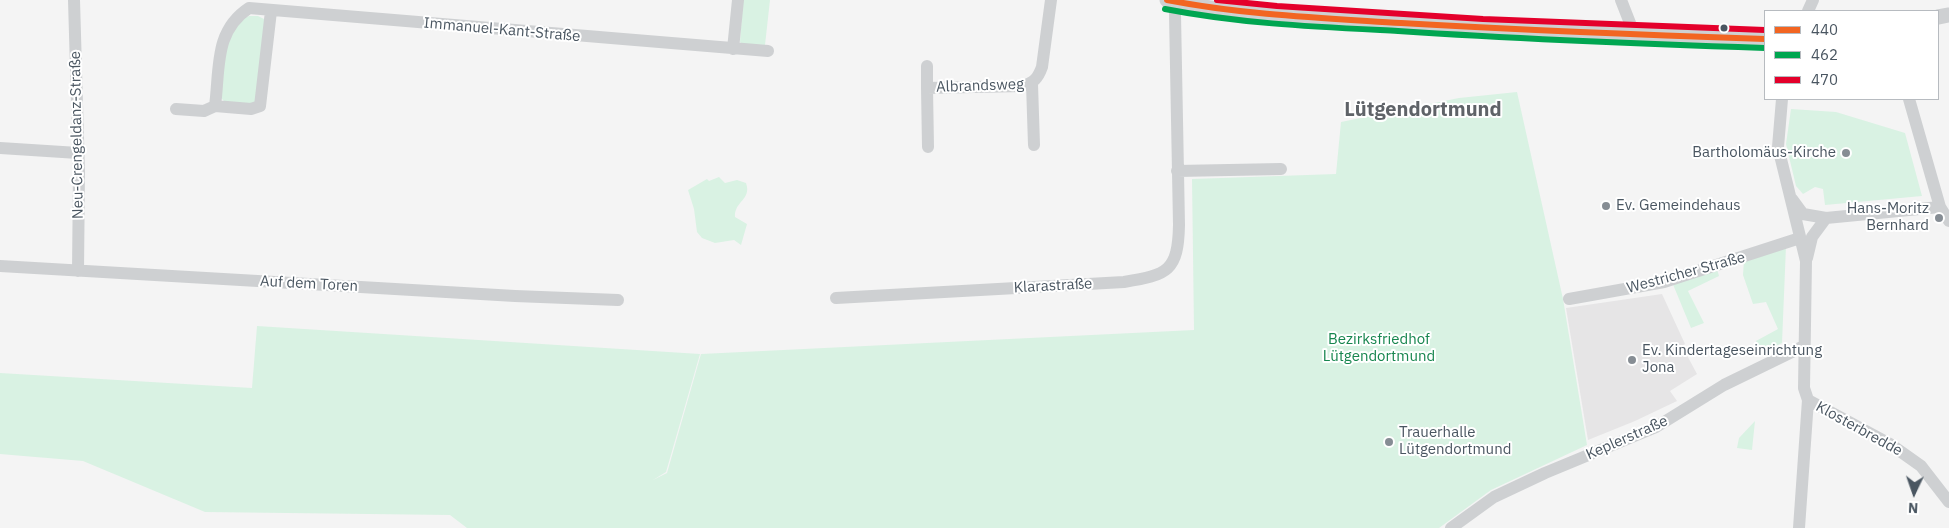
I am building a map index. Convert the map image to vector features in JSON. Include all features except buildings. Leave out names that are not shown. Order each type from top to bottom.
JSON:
[{"type":"street","name":"Neu-Crengeldanz-Straße","points":[[74,0],[78,153],[78,271]]},
{"type":"street","points":[[733,49],[738,0]]},
{"type":"street","name":"Albrandsweg","points":[[927,88],[1022,86],[1032,84],[1039,76],[1042,67],[1051,0]]},
{"type":"street","points":[[1621,0],[1630,23],[1631,34]]},
{"type":"street","points":[[1172,1],[1255,13],[1489,28],[1764,39]]},
{"type":"street","name":"Klarastraße","points":[[836,298],[1124,282],[1158,275],[1170,267],[1178,248],[1175,14],[1172,1]]},
{"type":"street","name":"Immanuel-Kant-Straße","points":[[215,106],[223,38],[230,25],[249,4],[271,10],[768,51]]},
{"type":"street","points":[[176,109],[204,111],[215,106],[251,109],[260,106],[271,10]]},
{"type":"street","name":"Albrandsweg","points":[[927,66],[928,147]]},
{"type":"street","name":"Albrandsweg","points":[[1032,84],[1034,144]]},
{"type":"street","points":[[1782,100],[1778,147],[1787,190],[1806,261]]},
{"type":"street","points":[[1909,100],[1940,207],[1949,221]]},
{"type":"street","points":[[0,148],[78,153]]},
{"type":"street","points":[[1177,171],[1281,169]]},
{"type":"street","points":[[1787,190],[1803,214],[1826,218],[1940,207]]},
{"type":"street","points":[[1799,528],[1808,400],[1804,388],[1806,261],[1812,236],[1826,218]]},
{"type":"street","name":"Westricher Straße","points":[[1568,300],[1664,282],[1800,238]]},
{"type":"street","name":"Auf dem Toren","points":[[0,266],[515,296],[618,300]]},
{"type":"street","name":"Keplerstraße","points":[[1451,528],[1494,497],[1545,473],[1656,428],[1724,385],[1804,346]]},
{"type":"street","name":"Klosterbredde","points":[[1808,400],[1890,444],[1921,466],[1949,502]]},
{"type":"shaded area","name":"Ev. Kindertageseinrichtung Jona","points":[[1662,294],[1685,344],[1682,346],[1697,374],[1670,391],[1677,401],[1588,440],[1566,308]]},
{"type":"green space","points":[[743,0],[770,0],[765,45],[742,44],[740,42]]},
{"type":"green space","points":[[249,16],[258,16],[264,19],[266,27],[255,102],[249,105],[224,101],[221,98],[224,51],[227,40],[239,22]]},
{"type":"green space","name":"Bezirksfriedhof Lütgendortmund","points":[[1517,92],[1563,299],[1587,445],[1491,490],[1439,528],[467,528],[450,515],[205,512],[83,461],[0,454],[0,373],[252,388],[257,326],[700,354],[666,472],[653,480],[667,473],[701,354],[1194,330],[1192,179],[1336,174],[1341,122],[1459,98]]},
{"type":"green space","points":[[1791,109],[1836,112],[1905,133],[1922,196],[1825,205],[1823,189],[1815,187],[1803,194],[1796,186],[1786,144]]},
{"type":"green space","points":[[719,177],[725,183],[737,180],[746,183],[747,193],[735,212],[735,217],[747,224],[741,245],[734,240],[715,243],[702,238],[697,232],[694,209],[688,190],[707,179],[709,181]]},
{"type":"green space","points":[[1786,246],[1782,343],[1761,353],[1756,341],[1778,329],[1766,302],[1753,304],[1743,275],[1744,260]]},
{"type":"green space","points":[[1717,269],[1719,276],[1688,291],[1704,323],[1691,328],[1672,282]]},
{"type":"green space","points":[[1755,421],[1752,450],[1737,448],[1739,438]]},
{"type":"transit line","name":"440","points":[[1167,0],[1254,13],[1446,26],[1764,39]]},
{"type":"transit line","name":"470","points":[[1217,0],[1277,6],[1483,19],[1764,30]]},
{"type":"transit line","name":"462","points":[[1165,9],[1223,18],[1310,26],[1536,39],[1764,48]]},
{"type":"place","name":"Bartholomäus-Kirche","points":[[1846,153]]},
{"type":"place","name":"Ev. Gemeindehaus","points":[[1606,206]]},
{"type":"place","name":"Hans-Moritz Bernhard","points":[[1939,218]]},
{"type":"place","name":"Ev. Kindertageseinrichtung Jona","points":[[1632,360]]},
{"type":"place","name":"Trauerhalle Lütgendortmund","points":[[1389,442]]},
{"type":"district","name":"Lütgendortmund","points":[[1423,110]]}]
